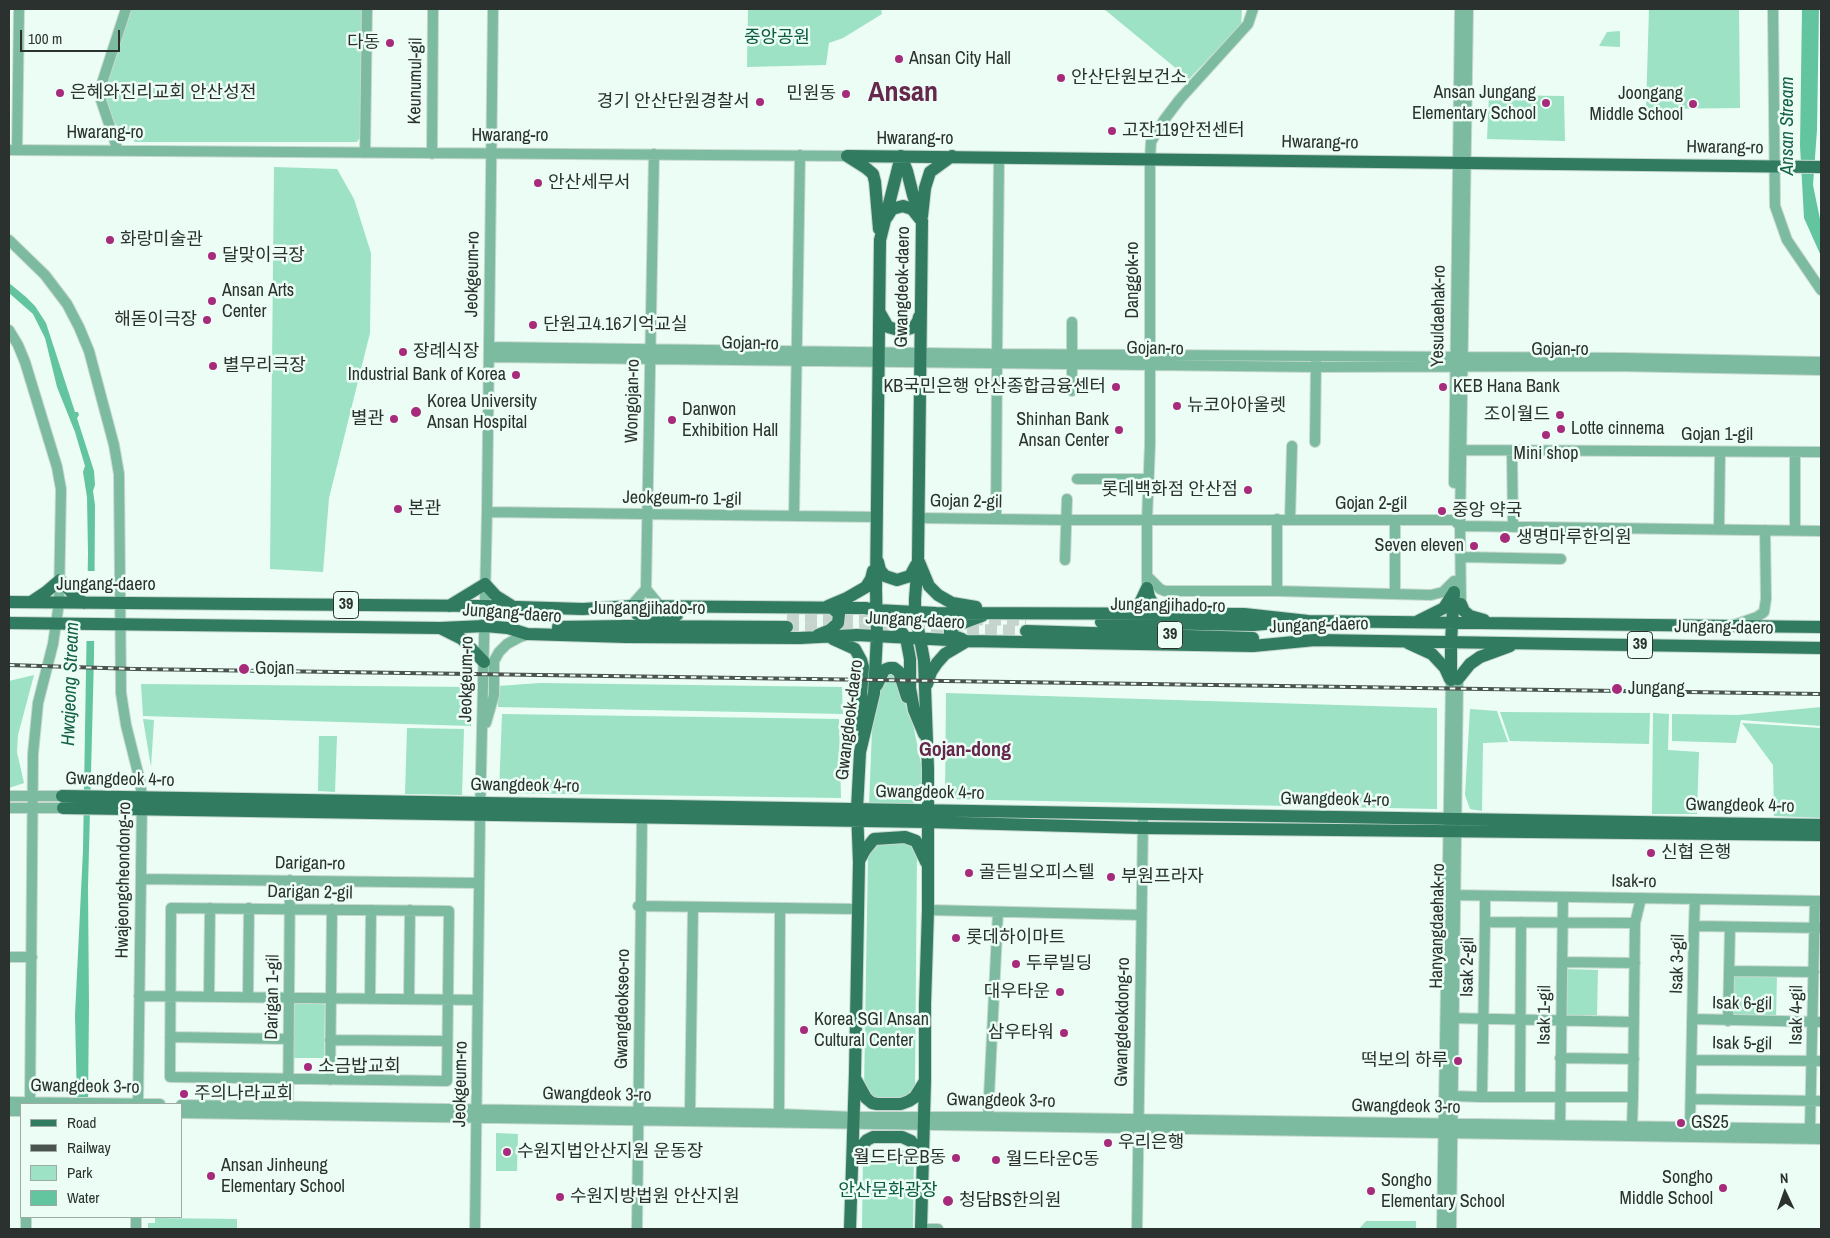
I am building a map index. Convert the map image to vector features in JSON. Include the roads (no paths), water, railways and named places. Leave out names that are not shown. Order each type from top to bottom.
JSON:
[{"type":"main road","name":"Hwarang-ro","points":[[847,156],[1821,167]]},
{"type":"main road","points":[[847,156],[873,174],[880,240]]},
{"type":"main road","name":"Gwangdeok-daero","points":[[850,1229],[855,1078],[857,816],[860,752],[874,692],[877,636],[880,240],[901,156]]},
{"type":"main road","name":"Gwangdeok-daero","points":[[901,156],[922,221],[918,560],[915,612],[924,660],[927,742],[928,910],[925,1004],[926,1080],[921,1229]]},
{"type":"main road","points":[[922,221],[930,172],[952,156]]},
{"type":"main road","points":[[885,220],[892,209],[903,206],[912,209],[922,221]]},
{"type":"main road","points":[[880,313],[888,327],[902,329],[914,327],[918,322],[920,314]]},
{"type":"main road","points":[[877,556],[880,570],[884,576],[897,580],[910,576],[918,560]]},
{"type":"main road","points":[[827,608],[866,587],[871,579],[877,556]]},
{"type":"main road","points":[[918,560],[929,586],[938,595],[952,603],[974,606],[993,613]]},
{"type":"main road","points":[[31,602],[60,580],[78,600]]},
{"type":"main road","points":[[1128,614],[1140,603],[1147,582]]},
{"type":"main road","points":[[1147,582],[1153,604],[1165,614]]},
{"type":"main road","points":[[449,606],[485,584],[496,596],[514,607]]},
{"type":"main road","points":[[1417,622],[1444,608],[1454,587]]},
{"type":"main road","name":"Yesuldaehak-ro","points":[[1454,587],[1457,623]]},
{"type":"main road","name":"Jungang-daero","points":[[9,602],[60,603],[78,600],[115,603],[485,606],[583,609],[631,606],[865,608],[915,612],[1244,614],[1308,621],[1821,627]]},
{"type":"main road","points":[[1461,604],[1464,611],[1479,620],[1514,624]]},
{"type":"main road","name":"Yesuldaehak-ro","points":[[1457,623],[1461,604]]},
{"type":"main road","points":[[800,638],[823,634],[838,623],[839,614],[827,608]]},
{"type":"main road","name":"Jungangjihado-ro","points":[[508,628],[787,622],[627,614],[583,609]]},
{"type":"main road","points":[[876,610],[897,626],[906,638],[910,659],[910,688],[914,710]]},
{"type":"main road","points":[[967,641],[952,636],[949,633],[950,628],[993,613]]},
{"type":"main road","name":"Jungangjihado-ro","points":[[1308,621],[1253,625],[1026,625],[1315,640]]},
{"type":"main road","name":"Jungang-daero","points":[[9,623],[440,628],[485,626],[508,628],[517,632],[532,634],[626,638],[877,636],[967,641],[1253,646],[1315,640],[1821,648]]},
{"type":"main road","name":"Hanyangdaehak-ro","points":[[1455,680],[1457,623]]},
{"type":"main road","points":[[440,628],[462,639],[484,662]]},
{"type":"main road","points":[[831,637],[836,642],[855,649],[863,667],[858,739],[860,752]]},
{"type":"main road","points":[[925,689],[936,663],[945,654],[967,641]]},
{"type":"main road","points":[[1404,641],[1432,654],[1455,680],[1470,664],[1480,657],[1519,643]]},
{"type":"main road","points":[[874,692],[882,672],[887,668],[894,668],[899,672],[906,695],[927,742]]},
{"type":"main road","name":"Gwangdeok 4-ro","points":[[63,802],[857,816]]},
{"type":"main road","name":"Gwangdeok 4-ro","points":[[480,809],[642,818],[1143,815],[1821,835]]},
{"type":"main road","name":"Gwangdeok 4-ro","points":[[928,816],[1142,828],[1453,825],[1821,825]]},
{"type":"main road","points":[[858,862],[874,839],[905,837],[916,841],[928,866]]},
{"type":"main road","points":[[855,1078],[866,1098],[872,1103],[878,1104],[900,1104],[909,1101],[916,1097],[926,1080]]},
{"type":"main road","points":[[853,1162],[858,1150],[867,1140],[873,1137],[902,1137],[914,1145],[917,1158],[923,1166]]},
{"type":"street","points":[[13,150],[19,9]]},
{"type":"street","points":[[118,151],[101,100],[102,83],[126,9]]},
{"type":"street","points":[[365,153],[367,9]]},
{"type":"street","name":"Keunumul-gil","points":[[432,154],[433,9]]},
{"type":"street","name":"Jeokgeum-ro","points":[[475,1229],[493,9]]},
{"type":"street","name":"Danggok-ro","points":[[1147,582],[1151,142],[1164,120],[1180,100],[1243,31],[1248,24],[1253,9]]},
{"type":"street","name":"Yesuldaehak-ro","points":[[1460,9],[1462,163]]},
{"type":"street","name":"Yesuldaehak-ro","points":[[1461,604],[1461,557],[1457,523],[1462,163],[1468,9]]},
{"type":"street","points":[[1773,9],[1780,167],[1775,206],[1787,240],[1821,290]]},
{"type":"street","name":"Hwarang-ro","points":[[13,150],[847,156]]},
{"type":"street","name":"Wongojan-ro","points":[[646,588],[654,154]]},
{"type":"street","points":[[794,516],[800,155]]},
{"type":"street","points":[[996,519],[999,157]]},
{"type":"street","name":"Hwajeongcheondong-ro","points":[[9,240],[45,275],[67,304],[89,351],[114,445],[119,474],[115,625],[122,700],[126,725],[140,781],[142,804],[138,1103]]},
{"type":"street","points":[[1072,322],[1072,391]]},
{"type":"street","points":[[9,330],[25,362],[58,467],[61,489],[60,603],[53,644],[38,703],[33,754],[30,1103]]},
{"type":"street","name":"Gojan-ro","points":[[489,352],[1316,362],[1459,362],[1624,358],[1821,362]]},
{"type":"street","points":[[1315,442],[1316,362]]},
{"type":"street","name":"Yesuldaehak-ro","points":[[1454,587],[1462,450],[1459,362]]},
{"type":"street","name":"Gojan-ro","points":[[1459,362],[1821,370]]},
{"type":"street","points":[[1290,520],[1292,446]]},
{"type":"street","name":"Gojan 1-gil","points":[[1462,450],[1821,452]]},
{"type":"street","points":[[1512,450],[1513,527]]},
{"type":"street","points":[[1719,529],[1720,452]]},
{"type":"street","points":[[1795,452],[1795,530]]},
{"type":"street","points":[[1077,479],[1149,480]]},
{"type":"street","points":[[1065,560],[1067,499]]},
{"type":"street","name":"Jeokgeum-ro 1-gil","points":[[487,512],[877,517]]},
{"type":"street","name":"Gojan 2-gil","points":[[918,518],[1395,520],[1513,527],[1821,531]]},
{"type":"street","points":[[1277,519],[1278,591]]},
{"type":"street","points":[[1395,520],[1395,593]]},
{"type":"street","points":[[1734,625],[1749,618],[1757,617],[1764,612],[1766,599],[1765,530]]},
{"type":"street","points":[[1461,557],[1561,559]]},
{"type":"street","points":[[1147,582],[1165,591],[1438,593],[1454,587]]},
{"type":"street","points":[[631,606],[646,588],[660,606]]},
{"type":"street","name":"Jeokgeum-ro","points":[[482,736],[494,695],[494,661],[499,652],[514,639],[532,634]]},
{"type":"street","name":"Hanyangdaehak-ro","points":[[1451,1229],[1448,1128],[1455,680]]},
{"type":"street","name":"Gwangdeok 4-ro","points":[[9,796],[33,796],[63,802]]},
{"type":"street","name":"Gwangdeok 4-ro","points":[[9,808],[32,808],[63,802]]},
{"type":"street","name":"Gwangdeokdong-ro","points":[[1136,1229],[1143,815]]},
{"type":"street","name":"Gwangdeokseo-ro","points":[[637,1229],[639,906],[642,818]]},
{"type":"street","name":"Darigan-ro","points":[[141,879],[479,883]]},
{"type":"street","name":"Darigan 1-gil","points":[[288,1110],[290,880]]},
{"type":"street","name":"Isak-ro","points":[[1452,895],[1818,901]]},
{"type":"street","points":[[1484,922],[1485,896]]},
{"type":"street","name":"Isak 1-gil","points":[[1560,1130],[1563,897]]},
{"type":"street","points":[[1632,1127],[1635,922],[1641,898]]},
{"type":"street","points":[[1694,926],[1695,899]]},
{"type":"street","name":"Isak 4-gil","points":[[1810,1129],[1816,1101],[1817,1022],[1814,972],[1818,928],[1818,901]]},
{"type":"street","points":[[639,906],[857,909]]},
{"type":"street","points":[[690,1112],[693,907]]},
{"type":"street","name":"Darigan 2-gil","points":[[171,908],[250,908],[449,911],[447,1081],[170,1077],[171,908]]},
{"type":"street","points":[[209,997],[210,908]]},
{"type":"street","points":[[248,997],[250,908]]},
{"type":"street","points":[[330,1080],[332,909]]},
{"type":"street","points":[[779,1114],[780,909]]},
{"type":"street","points":[[370,998],[371,910]]},
{"type":"street","points":[[409,999],[410,910]]},
{"type":"street","points":[[928,910],[1141,915]]},
{"type":"street","points":[[988,1117],[998,912]]},
{"type":"street","name":"Isak 2-gil","points":[[1482,1096],[1484,922],[1635,922]]},
{"type":"street","points":[[1520,1097],[1522,922]]},
{"type":"street","name":"Isak 3-gil","points":[[1690,1128],[1694,926],[1818,928]]},
{"type":"street","points":[[1728,1021],[1730,927]]},
{"type":"street","points":[[9,956],[32,957]]},
{"type":"street","points":[[1562,962],[1635,964]]},
{"type":"street","points":[[1729,971],[1814,972]]},
{"type":"street","points":[[139,996],[478,1000]]},
{"type":"street","points":[[1449,1018],[1634,1022]]},
{"type":"street","name":"Hanyangdaehak-ro","points":[[1442,1229],[1448,1128],[1453,1096],[1449,1018]]},
{"type":"street","name":"Isak 6-gil","points":[[1692,1019],[1817,1022]]},
{"type":"street","points":[[170,1037],[289,1039]]},
{"type":"street","points":[[330,1040],[447,1041]]},
{"type":"street","points":[[1560,1058],[1634,1059]]},
{"type":"street","name":"Isak 5-gil","points":[[1692,1060],[1817,1061]]},
{"type":"street","points":[[1453,1096],[1633,1098]]},
{"type":"street","points":[[1691,1099],[1816,1101]]},
{"type":"street","name":"Gwangdeok 3-ro","points":[[9,1102],[59,1103]]},
{"type":"street","name":"Gwangdeok 3-ro","points":[[182,1105],[288,1110],[1560,1130],[1821,1138]]},
{"type":"street","name":"Gwangdeok 3-ro","points":[[182,1113],[288,1110]]},
{"type":"street","name":"Gwangdeok 3-ro","points":[[638,1116],[690,1112],[779,1114],[854,1120]]},
{"type":"street","name":"Gwangdeok 3-ro","points":[[924,1120],[988,1117],[1138,1124]]},
{"type":"street","name":"Gwangdeok 3-ro","points":[[1560,1130],[1632,1127],[1821,1130]]},
{"type":"street","points":[[921,1229],[938,1229]]},
{"type":"water","points":[[1802,9],[1819,9],[1817,130],[1813,185],[1821,224],[1821,256],[1804,218],[1800,146]]},
{"type":"water","points":[[9,283],[35,306],[46,323],[75,412],[78,412],[79,415],[77,418],[94,471],[94,657],[88,887],[88,1103],[77,1103],[75,1015],[83,850],[88,553],[87,497],[83,472],[85,466],[75,432],[57,387],[45,338],[33,314],[9,293]]},
{"type":"tunnel","points":[[787,616],[926,619]]},
{"type":"tunnel","points":[[971,619],[1026,620]]},
{"type":"tunnel","points":[[787,627],[1026,631]]},
{"type":"railway","points":[[9,665],[135,669],[1821,694]]},
{"type":"place","name":"다동","points":[[390,43]]},
{"type":"place","name":"Ansan City Hall","points":[[899,59]]},
{"type":"place","name":"안산단원보건소","points":[[1061,78]]},
{"type":"place","name":"은혜와진리교회 안산성전","points":[[60,93]]},
{"type":"place","name":"민원동","points":[[846,94]]},
{"type":"place","name":"경기 안산단원경찰서","points":[[760,102]]},
{"type":"place","name":"Ansan Jungang Elementary School","points":[[1546,103]]},
{"type":"place","name":"Joongang Middle School","points":[[1693,104]]},
{"type":"place","name":"고잔119안전센터","points":[[1112,131]]},
{"type":"place","name":"안산세무서","points":[[538,183]]},
{"type":"place","name":"화랑미술관","points":[[110,240]]},
{"type":"place","name":"달맞이극장","points":[[212,256]]},
{"type":"place","name":"Ansan Arts Center","points":[[212,301]]},
{"type":"place","name":"해돋이극장","points":[[207,320]]},
{"type":"place","name":"단원고4.16기억교실","points":[[533,325]]},
{"type":"place","name":"장례식장","points":[[403,352]]},
{"type":"place","name":"별무리극장","points":[[213,366]]},
{"type":"place","name":"Industrial Bank of Korea","points":[[516,375]]},
{"type":"place","name":"KB국민은행 안산종합금융센터","points":[[1116,387]]},
{"type":"place","name":"KEB Hana Bank","points":[[1443,387]]},
{"type":"place","name":"뉴코아아울렛","points":[[1177,406]]},
{"type":"place","name":"Korea University Ansan Hospital","points":[[416,412]]},
{"type":"place","name":"조이월드","points":[[1560,415]]},
{"type":"place","name":"별관","points":[[394,419]]},
{"type":"place","name":"Danwon Exhibition Hall","points":[[672,420]]},
{"type":"place","name":"Lotte cinnema","points":[[1561,429]]},
{"type":"place","name":"Shinhan Bank Ansan Center","points":[[1119,430]]},
{"type":"place","name":"Mini shop","points":[[1546,435]]},
{"type":"place","name":"롯데백화점 안산점","points":[[1248,490]]},
{"type":"place","name":"본관","points":[[398,509]]},
{"type":"place","name":"중앙 약국","points":[[1442,511]]},
{"type":"place","name":"생명마루한의원","points":[[1505,538]]},
{"type":"place","name":"Seven eleven","points":[[1474,546]]},
{"type":"place","name":"Gojan","points":[[244,669]]},
{"type":"place","name":"Jungang","points":[[1617,689]]},
{"type":"place","name":"신협 은행","points":[[1651,853]]},
{"type":"place","name":"골든빌오피스텔","points":[[969,873]]},
{"type":"place","name":"부원프라자","points":[[1111,877]]},
{"type":"place","name":"롯데하이마트","points":[[956,938]]},
{"type":"place","name":"두루빌딩","points":[[1016,964]]},
{"type":"place","name":"대우타운","points":[[1060,992]]},
{"type":"place","name":"Korea SGI Ansan Cultural Center","points":[[804,1030]]},
{"type":"place","name":"삼우타워","points":[[1064,1033]]},
{"type":"place","name":"떡보의 하루","points":[[1458,1061]]},
{"type":"place","name":"소금밥교회","points":[[308,1067]]},
{"type":"place","name":"주의나라교회","points":[[184,1094]]},
{"type":"place","name":"GS25","points":[[1681,1123]]},
{"type":"place","name":"우리은행","points":[[1108,1143]]},
{"type":"place","name":"수원지법안산지원 운동장","points":[[507,1152]]},
{"type":"place","name":"월드타운B동","points":[[956,1158]]},
{"type":"place","name":"월드타운C동","points":[[996,1160]]},
{"type":"place","name":"Ansan Jinheung Elementary School","points":[[211,1176]]},
{"type":"place","name":"Songho Middle School","points":[[1723,1188]]},
{"type":"place","name":"Songho Elementary School","points":[[1371,1191]]},
{"type":"place","name":"수원지방법원 안산지원","points":[[560,1197]]},
{"type":"place","name":"청담BS한의원","points":[[948,1201]]},
{"type":"district","name":"Ansan","points":[[903,93]]},
{"type":"district","name":"Gojan-dong","points":[[965,751]]},
{"type":"park label","name":"중앙공원","points":[[777,38]]},
{"type":"park label","name":"안산문화광장","points":[[888,1191]]},
{"type":"water label","name":"Ansan Stream","points":[[1788,126]]},
{"type":"water label","name":"Hwajeong Stream","points":[[71,684]]}]
